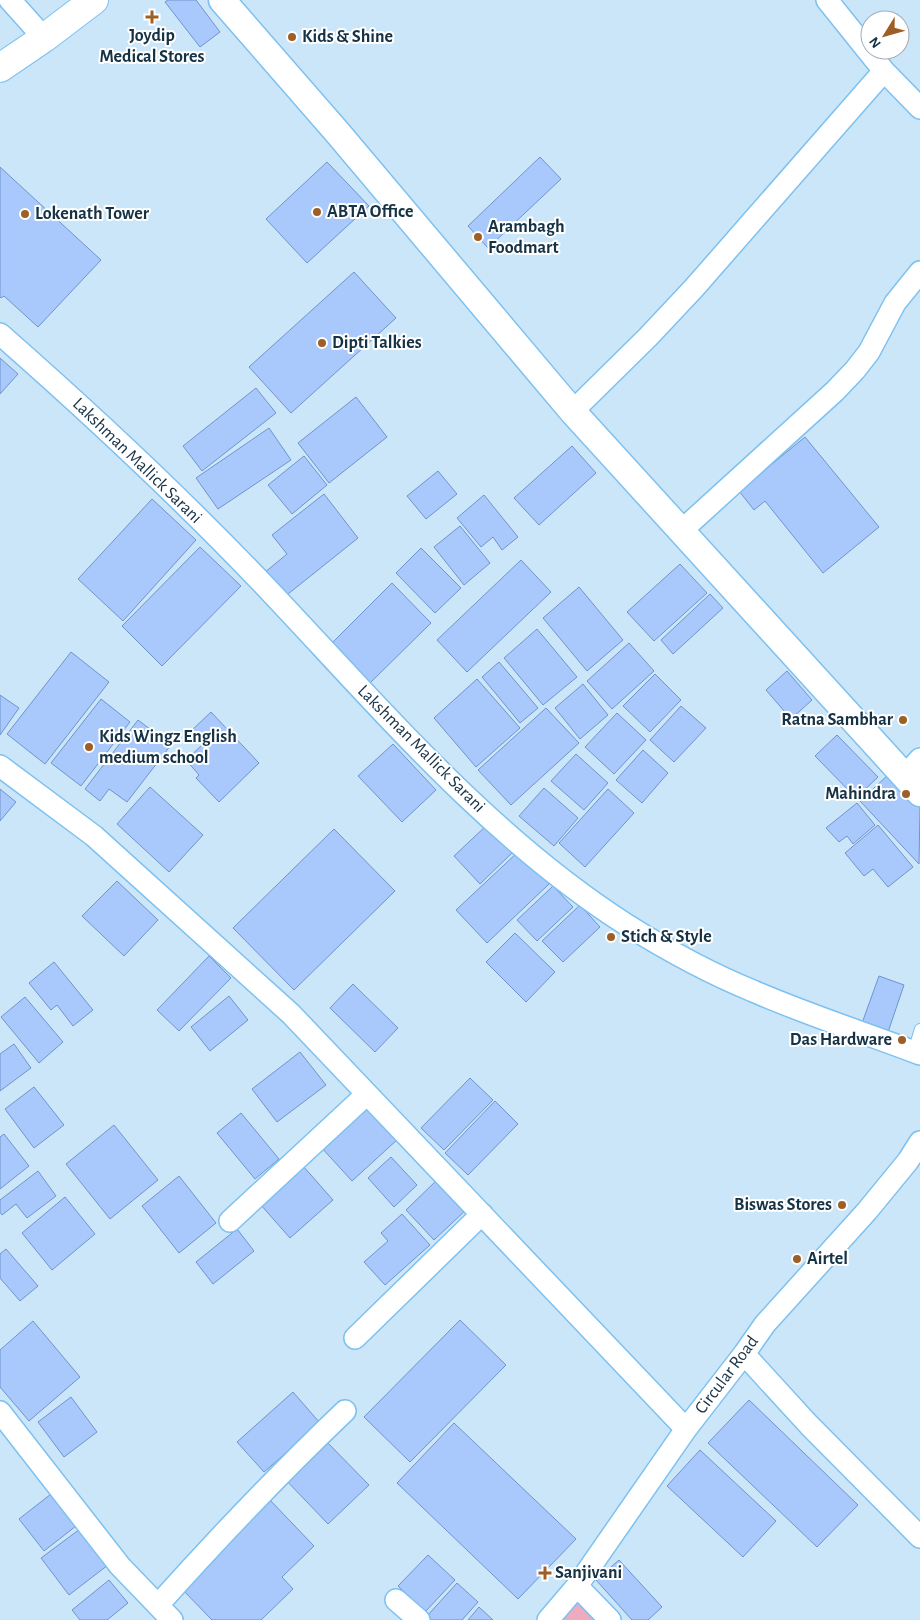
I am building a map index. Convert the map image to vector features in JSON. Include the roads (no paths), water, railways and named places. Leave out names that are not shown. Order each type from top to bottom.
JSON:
[{"type":"main road","points":[[0,68],[94,0]]},
{"type":"main road","points":[[44,38],[112,0]]},
{"type":"street","points":[[10,0],[44,38]]},
{"type":"street","points":[[222,0],[578,407],[916,774]]},
{"type":"street","points":[[242,0],[350,121],[578,407]]},
{"type":"street","points":[[827,0],[884,71],[920,108]]},
{"type":"street","points":[[578,407],[694,288],[884,71]]},
{"type":"street","points":[[686,526],[835,391],[855,370],[869,352],[895,303],[920,272]]},
{"type":"street","name":"Lakshman Mallick Sarani","points":[[0,334],[149,469],[237,557],[404,735],[468,797],[496,824],[570,885],[632,928],[671,952],[753,992],[916,1053]]},
{"type":"street","points":[[0,766],[94,836],[291,1014],[686,1429]]},
{"type":"street","points":[[230,1221],[367,1094]]},
{"type":"street","name":"Circular Road","points":[[548,1620],[577,1586],[686,1429],[765,1324],[872,1204],[908,1161],[920,1142]]},
{"type":"street","points":[[355,1338],[482,1214]]},
{"type":"street","points":[[744,1354],[809,1424],[920,1537]]},
{"type":"street","points":[[0,1412],[120,1566],[165,1613],[218,1538],[345,1410]]},
{"type":"street","points":[[577,1586],[610,1620]]},
{"type":"street","points":[[396,1600],[419,1620]]},
{"type":"lane","points":[[916,1053],[920,1029]]},
{"type":"place","name":"Joydip Medical Stores","points":[[152,17]]},
{"type":"place","name":"Kids & Shine","points":[[292,37]]},
{"type":"place","name":"ABTA Office","points":[[317,212]]},
{"type":"place","name":"Lokenath Tower","points":[[25,214]]},
{"type":"place","name":"Arambagh Foodmart","points":[[478,237]]},
{"type":"place","name":"Dipti Talkies","points":[[322,343]]},
{"type":"place","name":"Ratna Sambhar","points":[[903,720]]},
{"type":"place","name":"Kids Wingz English medium school","points":[[89,747]]},
{"type":"place","name":"Mahindra","points":[[906,794]]},
{"type":"place","name":"Stich & Style","points":[[611,937]]},
{"type":"place","name":"Das Hardware","points":[[902,1040]]},
{"type":"place","name":"Biswas Stores","points":[[842,1205]]},
{"type":"place","name":"Airtel","points":[[797,1259]]},
{"type":"place","name":"Sanjivani","points":[[545,1573]]}]
